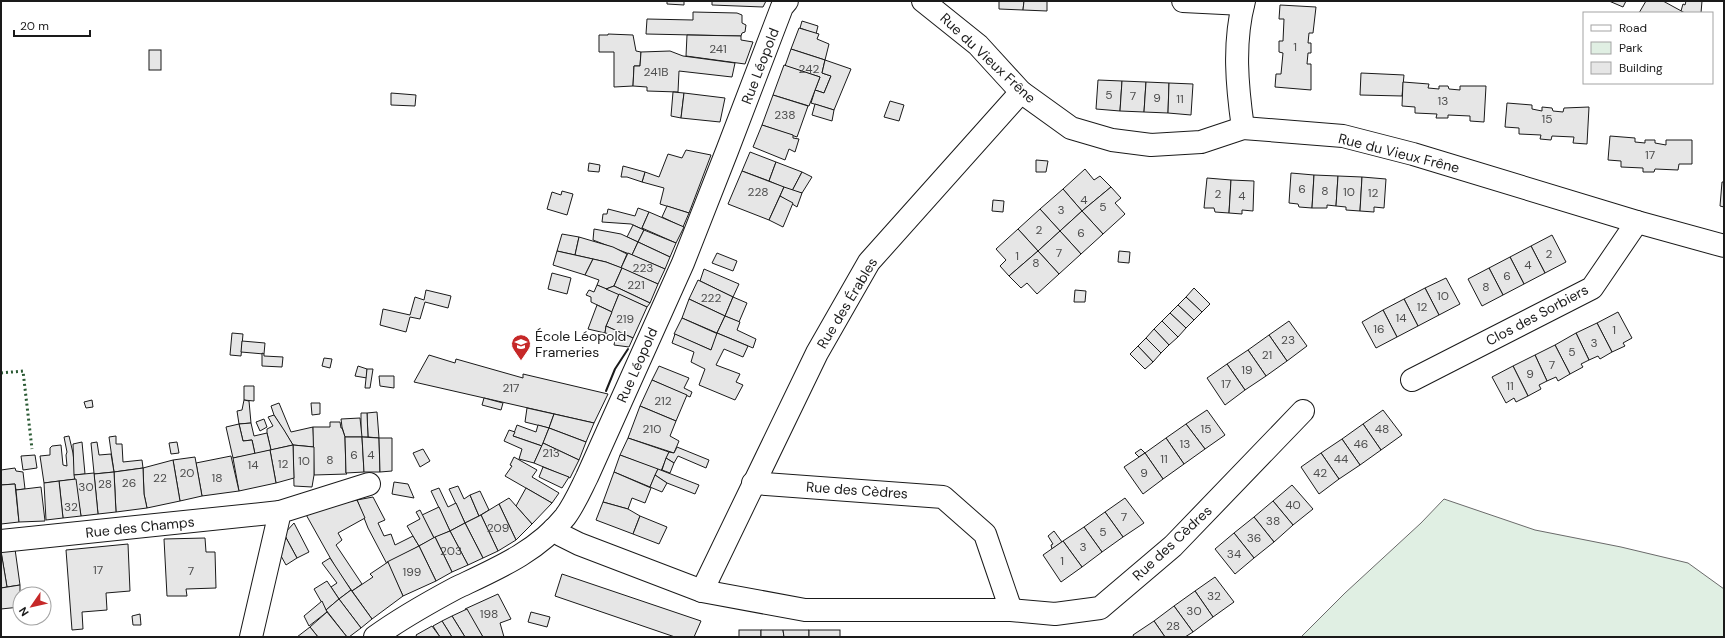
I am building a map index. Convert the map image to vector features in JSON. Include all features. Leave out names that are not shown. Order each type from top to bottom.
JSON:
[{"type":"street","name":"Rue Léopold","points":[[375,637],[415,610],[525,553],[554,529],[569,511],[578,496],[683,263],[782,7],[787,1]]},
{"type":"street","name":"Rue du Vieux Frêne","points":[[923,1],[978,45],[1021,92],[1071,128],[1112,140],[1151,145],[1201,142],[1242,128],[1343,136],[1413,154],[1637,222],[1724,246]]},
{"type":"street","points":[[1183,1],[1244,3],[1239,36],[1237,69],[1242,128]]},
{"type":"street","name":"Rue des Érables","points":[[753,483],[817,353],[870,262],[1021,92]]},
{"type":"street","name":"Clos des Sorbiers","points":[[1412,380],[1592,288],[1637,222]]},
{"type":"street","name":"Rue des Cèdres","points":[[554,529],[561,535],[579,544],[702,591],[805,610],[1011,610],[1055,614],[1100,608],[1173,546],[1303,411]]},
{"type":"street","name":"Rue des Cèdres","points":[[753,483],[943,497],[984,534],[1011,610]]},
{"type":"street","points":[[702,591],[753,483]]},
{"type":"street","name":"Rue des Champs","points":[[1,541],[280,512],[369,484]]},
{"type":"street","points":[[251,637],[280,512]]},
{"type":"green space","points":[[1444,499],[1535,530],[1621,547],[1688,563],[1724,589],[1724,637],[1301,637],[1345,593],[1421,523]]},
{"type":"building","points":[[667,1],[684,1],[684,5],[667,4]]},
{"type":"building","points":[[712,1],[766,1],[763,7],[712,5]]},
{"type":"building","points":[[999,1],[1024,1],[1023,10],[999,9]]},
{"type":"building","points":[[1024,1],[1047,1],[1047,11],[1023,10]]},
{"type":"building","points":[[1609,1],[1626,1],[1623,7]]},
{"type":"building","points":[[1646,1],[1663,1],[1683,12],[1640,12]]},
{"type":"building","points":[[1686,1],[1702,1],[1701,12],[1683,12],[1681,11],[1683,4],[1685,5]]},
{"type":"building","points":[[1280,5],[1316,7],[1313,33],[1309,33],[1308,43],[1311,43],[1311,53],[1308,53],[1307,64],[1311,64],[1311,90],[1275,87],[1276,74],[1281,74],[1283,53],[1279,52],[1279,41],[1283,41],[1284,19],[1279,19]]},
{"type":"building","points":[[693,12],[737,13],[742,15],[742,23],[746,25],[745,32],[742,33],[741,36],[646,34],[647,19],[693,20]]},
{"type":"building","points":[[802,21],[818,26],[816,34],[800,28]]},
{"type":"building","points":[[799,28],[819,34],[817,39],[829,44],[825,60],[791,49]]},
{"type":"building","points":[[599,35],[633,35],[636,51],[641,52],[640,66],[634,66],[633,86],[614,87],[614,52],[599,52]]},
{"type":"building","points":[[687,35],[741,36],[741,40],[753,42],[745,64],[686,56]]},
{"type":"building","points":[[791,49],[825,60],[822,73],[831,76],[824,93],[815,90],[820,77],[785,66]]},
{"type":"building","points":[[149,50],[161,50],[161,70],[149,70]]},
{"type":"building","points":[[670,51],[683,56],[735,63],[732,77],[679,71],[678,92],[647,91],[647,87],[633,86],[634,66],[640,66],[641,52]]},
{"type":"building","points":[[825,60],[851,69],[834,110],[811,103],[815,90],[824,93],[831,76],[822,73]]},
{"type":"building","points":[[784,65],[820,77],[809,106],[773,95]]},
{"type":"building","points":[[1361,73],[1404,75],[1402,96],[1360,95]]},
{"type":"building","points":[[1098,80],[1122,81],[1120,111],[1096,109]]},
{"type":"building","points":[[1122,81],[1146,82],[1144,112],[1120,111]]},
{"type":"building","points":[[1146,82],[1169,83],[1168,113],[1144,112]]},
{"type":"building","points":[[1403,82],[1429,84],[1428,88],[1439,89],[1439,86],[1448,86],[1449,89],[1460,90],[1460,86],[1486,86],[1484,122],[1470,121],[1470,116],[1448,115],[1448,118],[1436,118],[1437,114],[1415,113],[1415,107],[1402,106]]},
{"type":"building","points":[[1169,83],[1193,84],[1191,115],[1168,113]]},
{"type":"building","points":[[673,92],[684,93],[681,118],[671,116]]},
{"type":"building","points":[[391,93],[416,95],[415,106],[391,105]]},
{"type":"building","points":[[684,93],[725,98],[720,122],[681,118]]},
{"type":"building","points":[[773,95],[808,106],[797,137],[762,125]]},
{"type":"building","points":[[890,101],[904,105],[899,121],[884,117]]},
{"type":"building","points":[[1507,103],[1532,105],[1532,109],[1542,111],[1542,107],[1552,108],[1553,111],[1563,112],[1564,108],[1589,107],[1587,144],[1573,143],[1574,137],[1552,136],[1551,140],[1540,139],[1541,135],[1519,134],[1519,128],[1505,127]]},
{"type":"building","points":[[815,104],[834,110],[832,121],[812,115]]},
{"type":"building","points":[[762,125],[793,135],[793,138],[799,139],[795,152],[789,149],[785,160],[753,147]]},
{"type":"building","points":[[1610,136],[1635,138],[1635,142],[1645,143],[1645,140],[1655,140],[1655,143],[1666,145],[1666,140],[1692,140],[1692,164],[1679,164],[1678,170],[1655,169],[1654,172],[1643,172],[1643,168],[1621,167],[1621,161],[1608,160]]},
{"type":"building","points":[[686,150],[711,155],[689,213],[660,204],[664,188],[642,182],[645,172],[659,177],[668,154],[682,158]]},
{"type":"building","points":[[750,152],[776,162],[769,181],[742,171]]},
{"type":"building","points":[[1036,160],[1048,161],[1046,172],[1036,172]]},
{"type":"building","points":[[776,162],[802,172],[792,191],[769,181]]},
{"type":"building","points":[[589,163],[600,165],[599,172],[588,171]]},
{"type":"building","points":[[623,166],[645,172],[642,182],[627,177],[621,177]]},
{"type":"building","points":[[1085,169],[1094,180],[1100,176],[1111,187],[1082,211],[1063,189]]},
{"type":"building","points":[[742,171],[784,187],[769,220],[728,204]]},
{"type":"building","points":[[802,172],[812,177],[802,193],[792,191]]},
{"type":"building","points":[[1291,173],[1314,175],[1312,208],[1299,207],[1298,204],[1289,203]]},
{"type":"building","points":[[1314,175],[1338,176],[1336,206],[1327,205],[1327,208],[1312,208]]},
{"type":"building","points":[[1338,176],[1362,177],[1360,211],[1346,210],[1346,207],[1336,206]]},
{"type":"building","points":[[1362,177],[1386,179],[1384,208],[1374,207],[1374,212],[1360,211]]},
{"type":"building","points":[[1207,178],[1231,180],[1229,213],[1215,212],[1214,208],[1204,208]]},
{"type":"building","points":[[1231,180],[1254,181],[1253,211],[1242,210],[1242,214],[1229,213]]},
{"type":"building","points":[[1722,182],[1724,182],[1724,207],[1720,206]]},
{"type":"building","points":[[784,187],[802,193],[797,207],[780,196]]},
{"type":"building","points":[[1111,187],[1121,198],[1115,203],[1125,214],[1103,234],[1082,211]]},
{"type":"building","points":[[1063,189],[1082,211],[1060,231],[1040,209]]},
{"type":"building","points":[[562,191],[573,194],[567,215],[547,209],[552,192],[561,195]]},
{"type":"building","points":[[780,196],[793,203],[783,227],[769,220]]},
{"type":"building","points":[[993,200],[1004,201],[1003,212],[992,211]]},
{"type":"building","points":[[667,206],[689,213],[683,227],[662,217]]},
{"type":"building","points":[[638,208],[649,212],[642,228],[644,230],[631,224],[602,222],[603,214],[607,214],[608,209],[635,216]]},
{"type":"building","points":[[1040,209],[1060,231],[1038,251],[1018,229]]},
{"type":"building","points":[[1082,211],[1103,234],[1081,254],[1060,231]]},
{"type":"building","points":[[649,212],[684,227],[676,243],[642,228]]},
{"type":"building","points":[[633,225],[644,230],[638,242],[627,237]]},
{"type":"building","points":[[594,229],[621,234],[638,242],[632,255],[593,240]]},
{"type":"building","points":[[1018,229],[1038,251],[1009,276],[1000,266],[1006,260],[996,249]]},
{"type":"building","points":[[644,230],[676,243],[670,257],[638,242]]},
{"type":"building","points":[[1060,231],[1081,254],[1059,274],[1038,251]]},
{"type":"building","points":[[562,234],[579,237],[575,255],[557,251]]},
{"type":"building","points":[[1552,235],[1566,262],[1545,273],[1531,246]]},
{"type":"building","points":[[579,237],[613,247],[627,254],[621,268],[606,262],[575,255]]},
{"type":"building","points":[[638,242],[670,257],[665,269],[632,255]]},
{"type":"building","points":[[1531,246],[1545,273],[1524,284],[1510,257]]},
{"type":"building","points":[[557,251],[593,259],[585,275],[553,265]]},
{"type":"building","points":[[1038,251],[1059,274],[1037,294],[1027,283],[1021,288],[1009,276]]},
{"type":"building","points":[[1119,251],[1130,252],[1129,263],[1118,262]]},
{"type":"building","points":[[628,253],[665,269],[658,284],[621,268]]},
{"type":"building","points":[[717,253],[737,261],[733,271],[712,263]]},
{"type":"building","points":[[1510,257],[1524,284],[1503,295],[1489,268]]},
{"type":"building","points":[[593,259],[622,268],[614,286],[606,289],[597,285],[599,280],[585,275]]},
{"type":"building","points":[[622,268],[658,284],[650,303],[614,286]]},
{"type":"building","points":[[1489,268],[1503,295],[1482,306],[1468,279]]},
{"type":"building","points":[[704,269],[739,284],[733,297],[700,281]]},
{"type":"building","points":[[552,273],[571,278],[567,294],[548,289]]},
{"type":"building","points":[[1446,278],[1460,304],[1439,315],[1425,288]]},
{"type":"building","points":[[698,280],[733,297],[725,316],[689,299]]},
{"type":"building","points":[[597,285],[619,294],[612,312],[591,302],[591,297],[586,295],[589,290],[594,292]]},
{"type":"building","points":[[614,286],[650,303],[647,307],[606,289]]},
{"type":"building","points":[[1194,288],[1210,304],[1202,312],[1186,297]]},
{"type":"building","points":[[1425,288],[1439,315],[1418,326],[1404,299]]},
{"type":"building","points":[[426,290],[451,296],[448,308],[425,302],[420,319],[410,317],[406,332],[380,325],[383,309],[410,315],[415,297],[424,300]]},
{"type":"building","points":[[1075,290],[1086,291],[1085,302],[1074,302]]},
{"type":"building","points":[[619,294],[647,307],[633,338],[606,326]]},
{"type":"building","points":[[733,297],[747,303],[739,322],[725,316]]},
{"type":"building","points":[[1186,297],[1202,312],[1194,320],[1178,305]]},
{"type":"building","points":[[689,299],[725,316],[717,333],[682,318]]},
{"type":"building","points":[[1404,299],[1418,326],[1397,337],[1383,310]]},
{"type":"building","points":[[597,305],[612,312],[606,326],[605,333],[588,329]]},
{"type":"building","points":[[1178,305],[1194,320],[1186,328],[1170,313]]},
{"type":"building","points":[[1383,310],[1397,337],[1376,348],[1362,322]]},
{"type":"building","points":[[1618,312],[1632,338],[1623,343],[1625,346],[1612,352],[1597,323]]},
{"type":"building","points":[[1170,313],[1186,328],[1178,337],[1162,321]]},
{"type":"building","points":[[725,316],[740,322],[737,330],[756,339],[753,348],[717,333]]},
{"type":"building","points":[[682,318],[718,334],[711,350],[674,334]]},
{"type":"building","points":[[1162,321],[1178,337],[1169,345],[1154,329]]},
{"type":"building","points":[[1289,321],[1307,346],[1287,361],[1269,335]]},
{"type":"building","points":[[1597,323],[1612,352],[1600,359],[1598,356],[1589,360],[1576,333]]},
{"type":"building","points":[[606,326],[633,338],[629,347],[614,345],[616,335],[605,333]]},
{"type":"building","points":[[1154,329],[1169,345],[1161,353],[1146,338]]},
{"type":"building","points":[[232,333],[243,334],[241,356],[230,355]]},
{"type":"building","points":[[717,333],[748,346],[743,357],[724,349],[716,365],[740,374],[736,382],[743,385],[735,400],[699,385],[705,369],[691,362],[694,352],[672,343],[675,334],[711,350]]},
{"type":"building","points":[[1576,333],[1589,360],[1581,364],[1583,367],[1570,374],[1555,345]]},
{"type":"building","points":[[1269,335],[1287,361],[1266,376],[1248,350]]},
{"type":"building","points":[[1146,338],[1161,353],[1153,362],[1138,346]]},
{"type":"building","points":[[242,341],[265,343],[264,354],[241,352]]},
{"type":"building","points":[[1555,345],[1570,374],[1558,381],[1556,377],[1547,381],[1535,355]]},
{"type":"building","points":[[1138,346],[1153,362],[1145,369],[1130,354]]},
{"type":"building","points":[[1248,350],[1266,376],[1245,390],[1227,364]]},
{"type":"building","points":[[262,353],[264,356],[283,357],[282,367],[262,366]]},
{"type":"building","points":[[429,355],[455,363],[456,359],[523,378],[523,374],[608,394],[594,423],[414,382]]},
{"type":"building","points":[[1535,355],[1547,381],[1539,385],[1541,389],[1528,396],[1513,366]]},
{"type":"building","points":[[324,358],[332,359],[330,368],[322,366]]},
{"type":"building","points":[[1227,364],[1245,390],[1225,405],[1207,378]]},
{"type":"building","points":[[358,366],[367,369],[367,378],[355,376]]},
{"type":"building","points":[[659,366],[689,378],[684,388],[692,392],[690,397],[652,380]]},
{"type":"building","points":[[1513,366],[1528,396],[1516,402],[1514,398],[1506,403],[1492,377]]},
{"type":"building","points":[[367,369],[373,369],[370,388],[365,388]]},
{"type":"building","points":[[379,376],[394,376],[394,388],[380,386]]},
{"type":"building","points":[[652,380],[687,395],[676,421],[640,406]]},
{"type":"building","points":[[244,386],[254,386],[254,401],[244,400]]},
{"type":"building","points":[[484,398],[503,403],[501,410],[482,405]]},
{"type":"building","points":[[92,400],[93,407],[86,408],[84,402]]},
{"type":"building","points":[[244,400],[249,401],[251,423],[239,424],[237,411],[242,410]]},
{"type":"building","points":[[279,403],[291,432],[313,427],[314,447],[293,445],[274,415],[271,406]]},
{"type":"building","points":[[311,403],[320,403],[320,414],[312,415]]},
{"type":"building","points":[[640,406],[676,421],[670,436],[679,441],[674,453],[628,438]]},
{"type":"building","points":[[527,408],[554,414],[549,428],[525,422]]},
{"type":"building","points":[[1207,410],[1225,435],[1205,449],[1186,424]]},
{"type":"building","points":[[1383,410],[1402,435],[1381,450],[1363,424]]},
{"type":"building","points":[[377,412],[379,438],[368,437],[367,413]]},
{"type":"building","points":[[361,413],[367,413],[368,437],[362,437],[361,435]]},
{"type":"building","points":[[554,414],[594,423],[586,442],[549,428]]},
{"type":"building","points":[[274,415],[293,445],[271,450],[267,429],[273,426],[268,417]]},
{"type":"building","points":[[360,418],[362,437],[345,437],[341,419]]},
{"type":"building","points":[[264,419],[267,427],[260,431],[256,422]]},
{"type":"building","points":[[330,422],[340,422],[345,437],[347,474],[314,475],[313,427],[330,427]]},
{"type":"building","points":[[251,423],[254,436],[267,433],[271,450],[255,454],[252,440],[243,441],[239,424]]},
{"type":"building","points":[[239,424],[243,441],[252,440],[255,454],[233,458],[226,427]]},
{"type":"building","points":[[1186,424],[1205,449],[1184,464],[1166,438]]},
{"type":"building","points":[[1363,424],[1381,450],[1360,465],[1342,439]]},
{"type":"building","points":[[517,425],[536,432],[538,425],[549,428],[542,446],[513,436]]},
{"type":"building","points":[[549,428],[586,442],[579,460],[543,443]]},
{"type":"building","points":[[509,430],[515,432],[513,436],[542,446],[534,463],[519,459],[522,449],[504,441]]},
{"type":"building","points":[[69,436],[73,453],[76,479],[44,483],[40,456],[50,455],[50,448],[52,446],[61,445],[63,465],[67,466],[67,452],[64,437]]},
{"type":"building","points":[[116,436],[116,444],[122,444],[123,462],[142,460],[143,468],[114,472],[109,437]]},
{"type":"building","points":[[345,437],[362,437],[364,472],[346,473]]},
{"type":"building","points":[[362,437],[379,438],[380,472],[364,472]]},
{"type":"building","points":[[379,438],[392,438],[392,471],[380,472]]},
{"type":"building","points":[[628,438],[669,452],[661,471],[620,455]]},
{"type":"building","points":[[1166,438],[1184,464],[1163,479],[1145,453]]},
{"type":"building","points":[[1342,439],[1360,465],[1339,479],[1321,453]]},
{"type":"building","points":[[82,442],[85,474],[74,475],[73,444]]},
{"type":"building","points":[[97,442],[99,455],[111,454],[114,472],[94,474],[91,443]]},
{"type":"building","points":[[177,442],[179,453],[171,454],[169,443]]},
{"type":"building","points":[[543,443],[579,460],[570,478],[534,463]]},
{"type":"building","points":[[293,445],[314,447],[314,475],[312,487],[294,486]]},
{"type":"building","points":[[293,445],[294,478],[276,483],[270,450]]},
{"type":"building","points":[[677,447],[709,460],[706,468],[678,456],[674,463],[666,458],[669,452],[674,453]]},
{"type":"building","points":[[423,449],[430,461],[420,467],[413,453]]},
{"type":"building","points":[[1141,449],[1145,453],[1139,457],[1135,453]]},
{"type":"building","points":[[270,450],[276,483],[239,491],[233,458]]},
{"type":"building","points":[[1145,453],[1163,479],[1143,494],[1124,467]]},
{"type":"building","points":[[1321,453],[1339,479],[1319,494],[1301,467]]},
{"type":"building","points":[[35,455],[37,468],[23,470],[21,456]]},
{"type":"building","points":[[620,455],[658,469],[650,487],[614,472]]},
{"type":"building","points":[[231,456],[239,491],[202,496],[196,463]]},
{"type":"building","points":[[195,457],[202,496],[180,501],[173,460]]},
{"type":"building","points":[[514,457],[537,470],[532,477],[559,493],[552,503],[505,476],[512,466],[510,465]]},
{"type":"building","points":[[666,458],[674,463],[670,473],[662,470]]},
{"type":"building","points":[[173,460],[180,501],[147,508],[144,494],[143,468]]},
{"type":"building","points":[[543,467],[569,477],[562,488],[539,477]]},
{"type":"building","points":[[15,468],[16,471],[23,472],[25,489],[16,490],[15,484],[1,485],[1,470]]},
{"type":"building","points":[[143,468],[144,494],[147,508],[116,512],[114,472]]},
{"type":"building","points":[[658,469],[699,485],[695,494],[667,483],[655,475]]},
{"type":"building","points":[[114,472],[116,512],[98,514],[94,474]]},
{"type":"building","points":[[614,472],[651,488],[645,503],[632,498],[628,509],[603,502]]},
{"type":"building","points":[[94,473],[98,514],[81,516],[74,475]]},
{"type":"building","points":[[655,475],[667,483],[662,492],[650,487]]},
{"type":"building","points":[[76,479],[81,516],[63,518],[59,481]]},
{"type":"building","points":[[59,481],[63,518],[46,520],[44,483]]},
{"type":"building","points":[[394,482],[408,484],[414,498],[392,494]]},
{"type":"building","points":[[15,484],[19,522],[1,524],[1,485]]},
{"type":"building","points":[[1292,485],[1313,509],[1293,525],[1273,501]]},
{"type":"building","points":[[458,486],[464,499],[470,495],[479,516],[465,523],[449,489]]},
{"type":"building","points":[[41,487],[45,521],[19,522],[16,490]]},
{"type":"building","points":[[439,488],[448,507],[456,503],[465,523],[450,531],[431,491]]},
{"type":"building","points":[[526,488],[552,503],[532,524],[516,506]]},
{"type":"building","points":[[480,491],[489,510],[479,516],[470,495]]},
{"type":"building","points":[[373,497],[385,520],[378,523],[384,536],[391,534],[395,545],[413,536],[419,546],[387,564],[368,528],[357,500]]},
{"type":"building","points":[[509,498],[532,524],[516,540],[499,504]]},
{"type":"building","points":[[1125,498],[1144,523],[1123,537],[1105,512]]},
{"type":"building","points":[[357,500],[365,518],[338,533],[342,540],[336,545],[362,584],[352,591],[337,570],[304,511]]},
{"type":"building","points":[[1273,501],[1293,525],[1274,542],[1254,517]]},
{"type":"building","points":[[603,502],[628,509],[640,516],[633,534],[596,520]]},
{"type":"building","points":[[499,504],[516,540],[498,551],[481,515]]},
{"type":"building","points":[[439,507],[450,531],[434,538],[422,515]]},
{"type":"building","points":[[420,510],[434,538],[419,546],[407,526],[420,519],[416,512]]},
{"type":"building","points":[[1105,512],[1123,537],[1102,552],[1084,527]]},
{"type":"building","points":[[481,515],[498,551],[483,558],[465,523]]},
{"type":"building","points":[[640,516],[667,527],[659,544],[633,534]]},
{"type":"building","points":[[1254,517],[1274,542],[1254,558],[1234,533]]},
{"type":"building","points":[[294,523],[309,552],[297,558],[284,534]]},
{"type":"building","points":[[465,523],[483,558],[468,565],[450,531]]},
{"type":"building","points":[[1084,527],[1102,552],[1082,567],[1063,541]]},
{"type":"building","points":[[450,531],[468,565],[452,572],[435,537]]},
{"type":"building","points":[[1054,531],[1062,542],[1052,549],[1051,545],[1053,544],[1048,536]]},
{"type":"building","points":[[1234,533],[1254,558],[1235,574],[1215,549]]},
{"type":"building","points":[[284,534],[297,558],[286,565],[275,545]]},
{"type":"building","points":[[435,537],[452,572],[436,581],[419,546]]},
{"type":"building","points":[[205,538],[206,552],[215,552],[216,588],[186,589],[187,596],[167,596],[164,539]]},
{"type":"building","points":[[1063,541],[1082,567],[1061,582],[1043,555]]},
{"type":"building","points":[[128,544],[130,591],[106,593],[107,610],[82,612],[83,629],[72,630],[66,550]]},
{"type":"building","points":[[419,546],[436,581],[403,596],[387,562]]},
{"type":"building","points":[[15,549],[20,585],[7,587],[1,552]]},
{"type":"building","points":[[1,551],[7,587],[1,588]]},
{"type":"building","points":[[330,558],[351,590],[339,599],[331,587],[337,583],[322,563]]},
{"type":"building","points":[[388,562],[403,596],[372,619],[352,591],[373,577],[370,574]]},
{"type":"building","points":[[562,574],[701,621],[694,637],[675,637],[555,596]]},
{"type":"building","points":[[1215,577],[1234,602],[1213,617],[1195,591]]},
{"type":"building","points":[[327,581],[339,599],[326,610],[314,589]]},
{"type":"building","points":[[12,586],[12,608],[1,609],[1,588]]},
{"type":"building","points":[[351,590],[372,619],[361,628],[339,599]]},
{"type":"building","points":[[1195,591],[1213,617],[1193,632],[1174,606]]},
{"type":"building","points":[[498,594],[511,619],[500,623],[504,637],[483,637],[465,609]]},
{"type":"building","points":[[339,599],[361,628],[349,637],[347,637],[326,610]]},
{"type":"building","points":[[322,601],[327,612],[309,626],[304,616]]},
{"type":"building","points":[[1174,606],[1193,632],[1185,637],[1165,637],[1154,621]]},
{"type":"building","points":[[467,609],[483,637],[465,637],[452,616]]},
{"type":"building","points":[[327,612],[347,637],[318,637],[310,627]]},
{"type":"building","points":[[531,612],[550,617],[547,627],[528,622]]},
{"type":"building","points":[[140,614],[141,625],[133,625],[132,616]]},
{"type":"building","points":[[452,616],[465,637],[452,637],[442,621]]},
{"type":"building","points":[[442,621],[452,637],[440,637],[433,626]]},
{"type":"building","points":[[1154,621],[1165,637],[1134,637],[1133,635]]},
{"type":"building","points":[[432,626],[440,637],[417,637],[416,635]]},
{"type":"building","points":[[310,627],[318,637],[297,637]]},
{"type":"building","points":[[739,630],[761,630],[761,637],[739,637]]},
{"type":"building","points":[[761,630],[783,630],[784,637],[761,637]]},
{"type":"building","points":[[783,630],[809,630],[809,637],[784,637]]},
{"type":"building","points":[[809,630],[840,630],[840,637],[809,637]]},
{"type":"hedge","points":[[1,373],[23,371],[32,449]]},
{"type":"wall","points":[[606,391],[615,369],[628,349]]},
{"type":"place","name":"École Léopold Frameries","points":[[521,361]]}]
